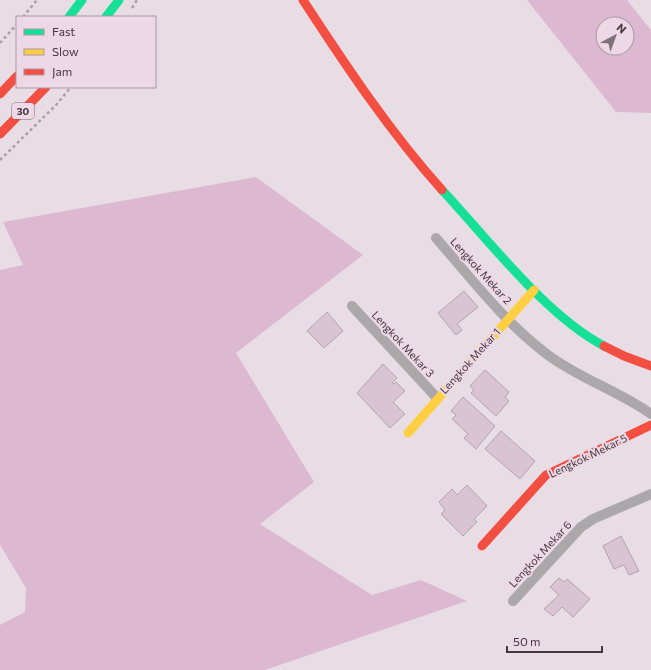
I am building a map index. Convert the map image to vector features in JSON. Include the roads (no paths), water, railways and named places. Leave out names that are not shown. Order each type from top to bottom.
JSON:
[{"type":"street","points":[[70,16],[82,0]]},
{"type":"street","points":[[107,16],[119,0]]},
{"type":"street","points":[[304,0],[344,62],[408,151],[534,290],[558,314],[582,334],[638,362],[651,366]]},
{"type":"street","name":"30","points":[[0,94],[16,77]]},
{"type":"street","name":"30","points":[[0,134],[45,88]]},
{"type":"street","name":"Lengkok Mekar 2","points":[[436,238],[508,320],[547,355],[573,373],[651,414]]},
{"type":"street","name":"Lengkok Mekar 1","points":[[408,432],[534,290]]},
{"type":"street","name":"Lengkok Mekar 3","points":[[352,306],[437,398]]},
{"type":"street","name":"Lengkok Mekar 5","points":[[482,546],[546,475],[651,426]]},
{"type":"street","name":"Lengkok Mekar 6","points":[[513,601],[581,527],[593,518],[651,494]]}]
